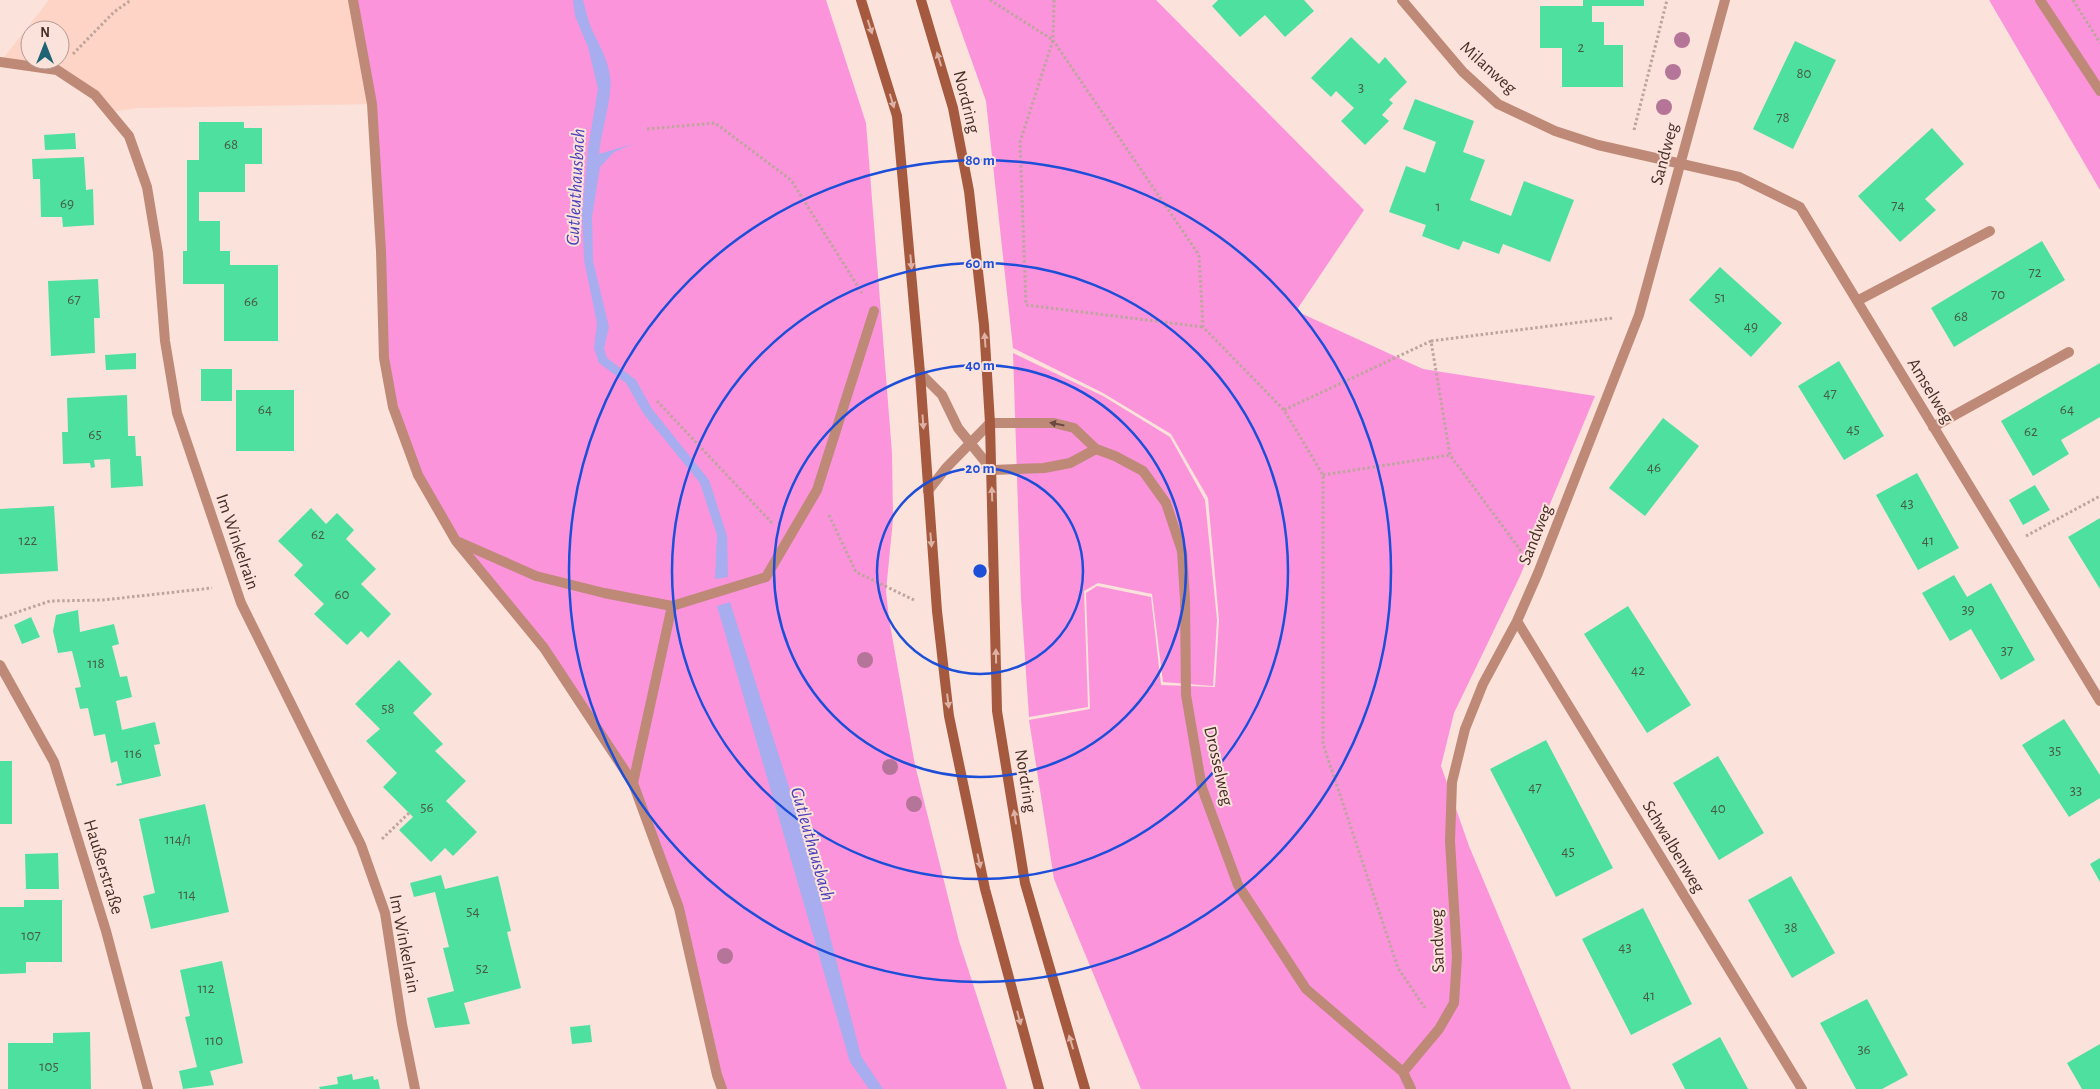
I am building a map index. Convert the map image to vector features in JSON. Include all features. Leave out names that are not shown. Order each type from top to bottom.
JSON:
[{"type":"street","points":[[353,0],[372,104],[381,251],[384,358],[393,407],[418,475],[456,541],[544,648],[633,783],[679,908],[717,1075],[722,1089]]},
{"type":"street","points":[[861,0],[897,116],[920,374],[937,611],[949,716],[985,889],[1039,1089]]},
{"type":"street","name":"Nordring","points":[[920,0],[953,108],[969,191],[984,326],[992,470],[997,711],[1026,883],[1085,1089]]},
{"type":"street","name":"Milanweg","points":[[1402,0],[1463,72],[1498,104],[1555,131],[1598,146],[1679,164]]},
{"type":"street","name":"Sandweg","points":[[1403,1072],[1440,1029],[1454,1003],[1457,957],[1450,841],[1452,782],[1465,729],[1479,693],[1517,622],[1538,574],[1639,315],[1725,0]]},
{"type":"street","points":[[2040,0],[2100,91]]},
{"type":"street","name":"Im Winkelrain","points":[[0,62],[20,65]]},
{"type":"street","name":"Im Winkelrain","points":[[57,70],[95,95],[129,136],[147,187],[158,253],[165,342],[177,413],[241,603],[365,856],[385,913],[402,1024],[415,1089]]},
{"type":"street","name":"Amselweg","points":[[1679,164],[1739,177],[1800,207],[2100,701]]},
{"type":"street","points":[[1857,302],[1990,231]]},
{"type":"street","points":[[456,541],[536,576],[672,606],[766,578],[817,490],[874,311]]},
{"type":"street","points":[[1933,427],[2069,352]]},
{"type":"street","points":[[920,374],[942,395],[958,428],[969,444],[992,470],[1044,468],[1070,463],[1096,450]]},
{"type":"street","points":[[928,491],[990,423]]},
{"type":"street","name":"Drosselweg","points":[[990,423],[1054,423],[1074,428],[1096,450],[1115,456],[1143,471],[1166,503],[1182,551],[1186,695],[1202,788],[1238,885],[1306,989],[1403,1072],[1411,1089]]},
{"type":"street","points":[[633,783],[672,606]]},
{"type":"street","name":"Schwalbenweg","points":[[1517,622],[1802,1089]]},
{"type":"street","name":"Haußerstraße","points":[[0,665],[54,762],[106,931],[148,1089]]},
{"type":"path","points":[[70,57],[114,12],[131,0]]},
{"type":"path","points":[[990,0],[1053,40],[1199,255],[1204,327]]},
{"type":"path","points":[[1054,0],[1053,40],[1020,142],[1026,305],[1204,327],[1284,410],[1323,475],[1323,744],[1398,968],[1440,1029]]},
{"type":"path","points":[[1628,152],[1668,0]]},
{"type":"path","points":[[2073,0],[2100,43]]},
{"type":"path","points":[[647,130],[716,123],[791,180],[874,311]]},
{"type":"path","points":[[1284,410],[1431,342],[1639,315]]},
{"type":"path","points":[[1431,342],[1450,455],[1538,574]]},
{"type":"path","points":[[657,402],[788,540]]},
{"type":"path","points":[[1323,475],[1450,455]]},
{"type":"path","points":[[817,490],[856,572],[937,611]]},
{"type":"path","points":[[2006,547],[2100,496]]},
{"type":"path","points":[[0,618],[50,602],[103,600],[235,586]]},
{"type":"path","points":[[365,856],[408,813]]},
{"type":"shaded area","points":[[49,0],[353,0],[372,104],[139,108],[110,112],[57,70],[70,70],[70,20],[33,20]]},
{"type":"shaded area","points":[[353,0],[826,0],[866,123],[892,453],[893,519],[886,591],[889,619],[915,765],[959,941],[1007,1089],[722,1089],[679,908],[633,783],[544,648],[456,541],[418,475],[384,358],[372,104]]},
{"type":"shaded area","points":[[950,0],[1156,0],[1364,210],[1296,311],[1423,369],[1595,396],[1520,576],[1454,713],[1441,766],[1469,846],[1571,1089],[1141,1089],[1054,879],[1029,720],[1090,709],[1086,593],[1097,586],[1151,597],[1161,685],[1215,687],[1219,620],[1208,498],[1171,434],[1103,393],[1013,348],[986,101]]},
{"type":"shaded area","points":[[1989,0],[2100,0],[2100,190]]},
{"type":"shaded area","points":[[20,37],[20,64],[1,61]]},
{"type":"shaded area","points":[[1013,353],[1103,396],[1170,437],[1205,500],[1217,620],[1213,686],[1163,682],[1152,594],[1098,583],[1084,591],[1088,707],[1029,717],[1021,599]]},
{"type":"water","points":[[573,0],[583,0],[591,27],[603,52],[610,75],[609,100],[599,154],[633,144],[614,152],[600,167],[592,217],[593,261],[609,327],[604,349],[607,358],[636,380],[652,409],[709,480],[727,536],[728,577],[715,579],[717,535],[700,483],[643,413],[626,383],[599,363],[594,348],[597,323],[584,260],[582,213],[588,148],[598,89],[588,47],[575,16]]},
{"type":"water","points":[[730,602],[802,828],[861,1056],[883,1089],[869,1089],[850,1062],[717,606]]},
{"type":"building","points":[[1218,0],[1304,0],[1314,11],[1285,37],[1265,15],[1240,37],[1212,6]]},
{"type":"building","points":[[1583,0],[1644,0],[1644,6],[1592,6],[1592,22],[1604,22],[1604,45],[1623,45],[1623,87],[1562,87],[1562,48],[1540,48],[1540,6],[1583,6]]},
{"type":"building","points":[[1351,37],[1379,64],[1385,57],[1407,82],[1389,100],[1393,103],[1382,115],[1389,121],[1365,145],[1341,121],[1354,108],[1336,91],[1331,97],[1311,78]]},
{"type":"building","points":[[1795,41],[1836,60],[1793,149],[1753,129]]},
{"type":"building","points":[[1415,99],[1474,121],[1463,152],[1485,160],[1470,200],[1511,216],[1524,181],[1574,200],[1550,262],[1503,244],[1499,254],[1463,241],[1459,250],[1422,236],[1426,225],[1389,212],[1406,166],[1425,173],[1436,142],[1403,129]]},
{"type":"building","points":[[199,122],[244,122],[244,128],[262,128],[262,164],[245,164],[245,192],[199,192],[199,221],[220,221],[220,251],[230,251],[230,265],[278,265],[278,341],[224,341],[224,284],[183,284],[183,251],[187,251],[187,160],[199,160]]},
{"type":"building","points":[[1932,128],[1964,164],[1925,199],[1936,210],[1900,242],[1858,196]]},
{"type":"building","points":[[75,133],[76,149],[45,150],[44,135]]},
{"type":"building","points":[[84,157],[86,190],[93,189],[94,225],[63,227],[62,217],[41,217],[40,179],[33,179],[32,159]]},
{"type":"building","points":[[2042,241],[2065,280],[1954,347],[1931,308]]},
{"type":"building","points":[[1720,267],[1782,323],[1751,357],[1689,300]]},
{"type":"building","points":[[98,279],[100,318],[94,318],[95,353],[51,356],[48,281]]},
{"type":"building","points":[[136,353],[136,369],[106,370],[105,355]]},
{"type":"building","points":[[1839,361],[1884,436],[1844,460],[1798,386]]},
{"type":"building","points":[[2100,363],[2100,417],[2061,440],[2069,454],[2033,476],[2001,421]]},
{"type":"building","points":[[201,369],[232,369],[232,401],[201,401]]},
{"type":"building","points":[[236,390],[294,390],[294,451],[236,451]]},
{"type":"building","points":[[127,395],[128,436],[135,436],[136,456],[141,456],[143,486],[111,488],[110,459],[94,460],[95,467],[91,468],[90,463],[63,464],[62,432],[68,432],[67,398]]},
{"type":"building","points":[[1663,418],[1699,446],[1645,516],[1609,488]]},
{"type":"building","points":[[1917,473],[1959,548],[1918,570],[1876,495]]},
{"type":"building","points":[[2035,485],[2050,510],[2023,525],[2009,500]]},
{"type":"building","points":[[54,506],[58,571],[0,574],[0,509]]},
{"type":"building","points":[[311,508],[326,524],[337,513],[354,530],[346,539],[376,569],[361,584],[391,614],[368,638],[361,631],[347,645],[314,614],[324,604],[294,575],[303,565],[278,541]]},
{"type":"building","points":[[2100,518],[2100,589],[2068,537]]},
{"type":"building","points":[[1954,575],[1967,597],[1991,583],[2035,660],[2001,680],[1971,629],[1950,641],[1922,593]]},
{"type":"building","points":[[1628,606],[1691,705],[1647,733],[1584,634]]},
{"type":"building","points":[[78,610],[80,632],[114,624],[119,644],[112,646],[120,677],[127,676],[132,697],[116,701],[122,730],[155,722],[160,744],[154,745],[161,776],[117,786],[116,784],[122,783],[117,761],[111,763],[105,734],[94,736],[88,708],[80,709],[75,688],[81,687],[72,651],[58,653],[53,631],[56,615]]},
{"type":"building","points":[[31,617],[40,637],[22,644],[14,625]]},
{"type":"building","points":[[399,660],[432,694],[413,713],[443,744],[435,751],[466,781],[446,801],[477,832],[453,856],[445,848],[431,862],[399,830],[413,817],[383,787],[397,773],[366,741],[380,729],[355,704]]},
{"type":"building","points":[[2064,719],[2100,775],[2100,798],[2069,817],[2022,745]]},
{"type":"building","points":[[1546,740],[1613,868],[1556,897],[1490,769]]},
{"type":"building","points":[[1718,756],[1764,833],[1719,860],[1673,783]]},
{"type":"building","points":[[0,761],[12,761],[12,824],[0,824]]},
{"type":"building","points":[[205,804],[229,912],[151,929],[143,896],[155,893],[139,819]]},
{"type":"building","points":[[58,853],[59,889],[26,889],[25,854]]},
{"type":"building","points":[[2100,858],[2100,882],[2090,864]]},
{"type":"building","points":[[441,875],[445,889],[498,876],[511,931],[507,932],[521,988],[464,1003],[470,1024],[435,1028],[427,998],[454,991],[443,948],[449,947],[435,892],[414,897],[410,883]]},
{"type":"building","points":[[1791,876],[1835,953],[1792,978],[1748,900]]},
{"type":"building","points":[[24,900],[62,900],[62,962],[26,962],[26,973],[0,974],[0,907],[24,907]]},
{"type":"building","points":[[1643,908],[1692,1004],[1631,1035],[1582,939]]},
{"type":"building","points":[[222,961],[243,1063],[210,1071],[214,1085],[183,1089],[179,1071],[197,1067],[185,1017],[190,1016],[180,970]]},
{"type":"building","points":[[1867,999],[1908,1075],[1882,1089],[1856,1089],[1820,1023]]},
{"type":"building","points":[[590,1025],[592,1042],[572,1044],[570,1027]]},
{"type":"building","points":[[90,1032],[91,1089],[8,1089],[8,1043],[53,1043],[53,1033]]},
{"type":"building","points":[[1720,1037],[1748,1089],[1685,1089],[1672,1064]]},
{"type":"building","points":[[2100,1044],[2100,1089],[2082,1089],[2067,1063]]},
{"type":"building","points":[[352,1074],[353,1080],[373,1076],[374,1080],[378,1079],[380,1089],[320,1089],[319,1087],[338,1084],[337,1077]]},
{"type":"water label","name":"Gutleuthausbach","points":[[576,187]]},
{"type":"water label","name":"Gutleuthausbach","points":[[812,844]]}]
